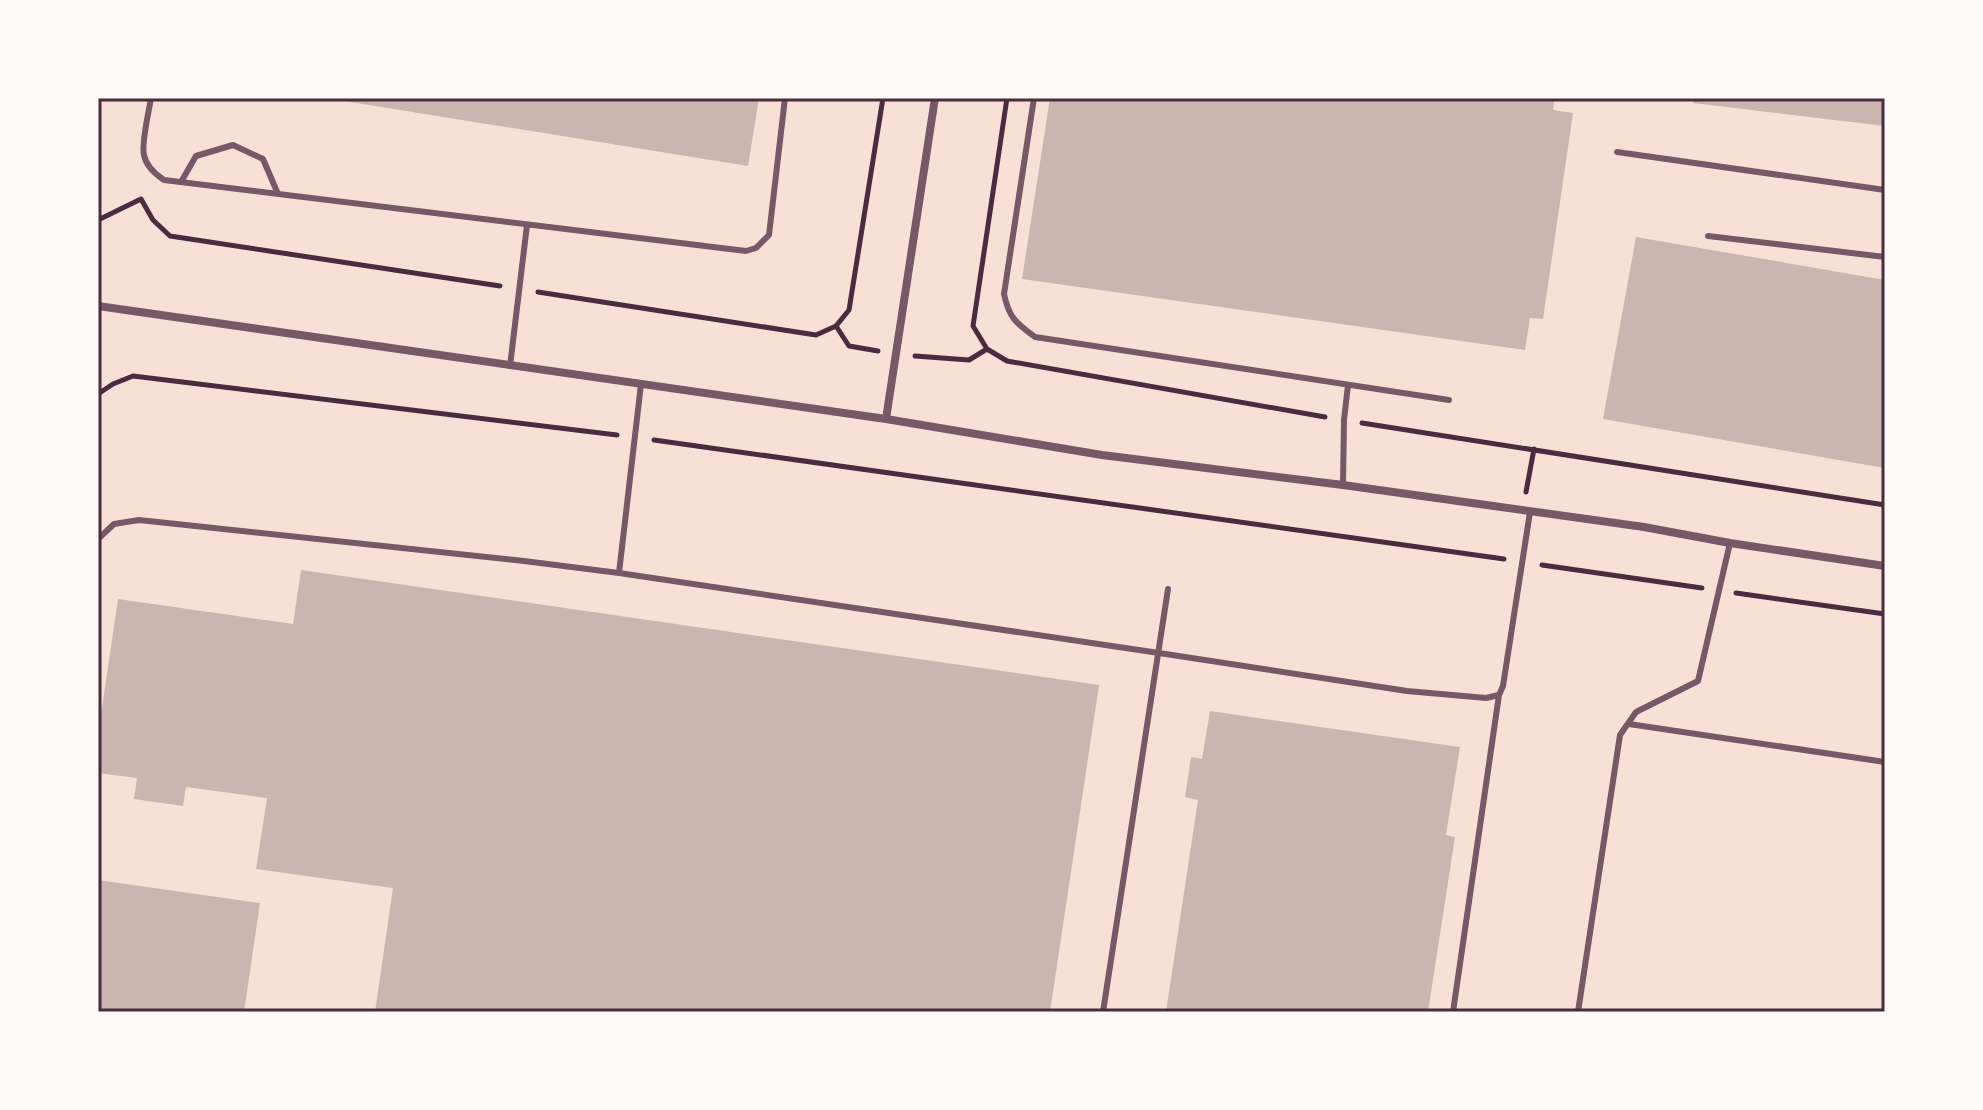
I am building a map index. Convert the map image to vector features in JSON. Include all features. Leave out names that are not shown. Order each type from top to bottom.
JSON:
[{"type":"street","points":[[886,419],[935,98]]},
{"type":"street","points":[[98,306],[886,419],[1102,455],[1644,527],[1885,566]]},
{"type":"lane","points":[[151,98],[143,154],[148,165],[164,180],[746,251],[756,248],[769,235],[785,98]]},
{"type":"lane","points":[[1034,98],[1004,294],[1007,312],[1035,337],[1449,400]]},
{"type":"lane","points":[[181,182],[196,156],[233,145],[263,159],[278,194]]},
{"type":"lane","points":[[1617,152],[1885,190]]},
{"type":"lane","points":[[510,366],[527,225]]},
{"type":"lane","points":[[1708,236],[1885,257]]},
{"type":"lane","points":[[619,573],[641,384]]},
{"type":"lane","points":[[1343,485],[1348,385]]},
{"type":"lane","points":[[1453,1012],[1499,695],[1523,562],[1526,511]]},
{"type":"lane","points":[[98,539],[114,524],[139,520],[524,561],[1407,691],[1486,698],[1499,695]]},
{"type":"lane","points":[[1578,1012],[1620,735],[1636,712],[1698,681],[1730,543]]},
{"type":"lane","points":[[1103,1012],[1168,589]]},
{"type":"lane","points":[[1629,724],[1885,762]]},
{"type":"path","points":[[98,220],[141,199],[153,220],[170,236],[816,335],[836,326],[849,310],[883,98]]},
{"type":"path","points":[[1007,98],[973,326],[987,349],[1007,361],[1344,420],[1885,505]]},
{"type":"path","points":[[98,394],[133,376],[634,437],[1885,614]]},
{"type":"path","points":[[1526,511],[1534,449]]},
{"type":"building","points":[[338,98],[759,98],[748,166]]},
{"type":"building","points":[[1050,98],[1555,98],[1553,110],[1573,113],[1543,319],[1530,318],[1525,350],[1022,279]]},
{"type":"building","points":[[1694,98],[1885,98],[1885,126],[1693,103]]},
{"type":"building","points":[[1636,237],[1885,280],[1885,468],[1603,419]]},
{"type":"building","points":[[301,570],[1099,685],[1050,1012],[375,1012],[393,888],[256,869],[267,798],[186,787],[183,806],[134,799],[137,778],[98,773],[98,735],[118,599],[293,624]]},
{"type":"building","points":[[1210,711],[1460,747],[1446,835],[1455,837],[1428,1012],[1166,1012],[1198,800],[1185,797],[1191,757],[1202,759]]},
{"type":"building","points":[[98,880],[260,903],[244,1012],[98,1012]]}]
